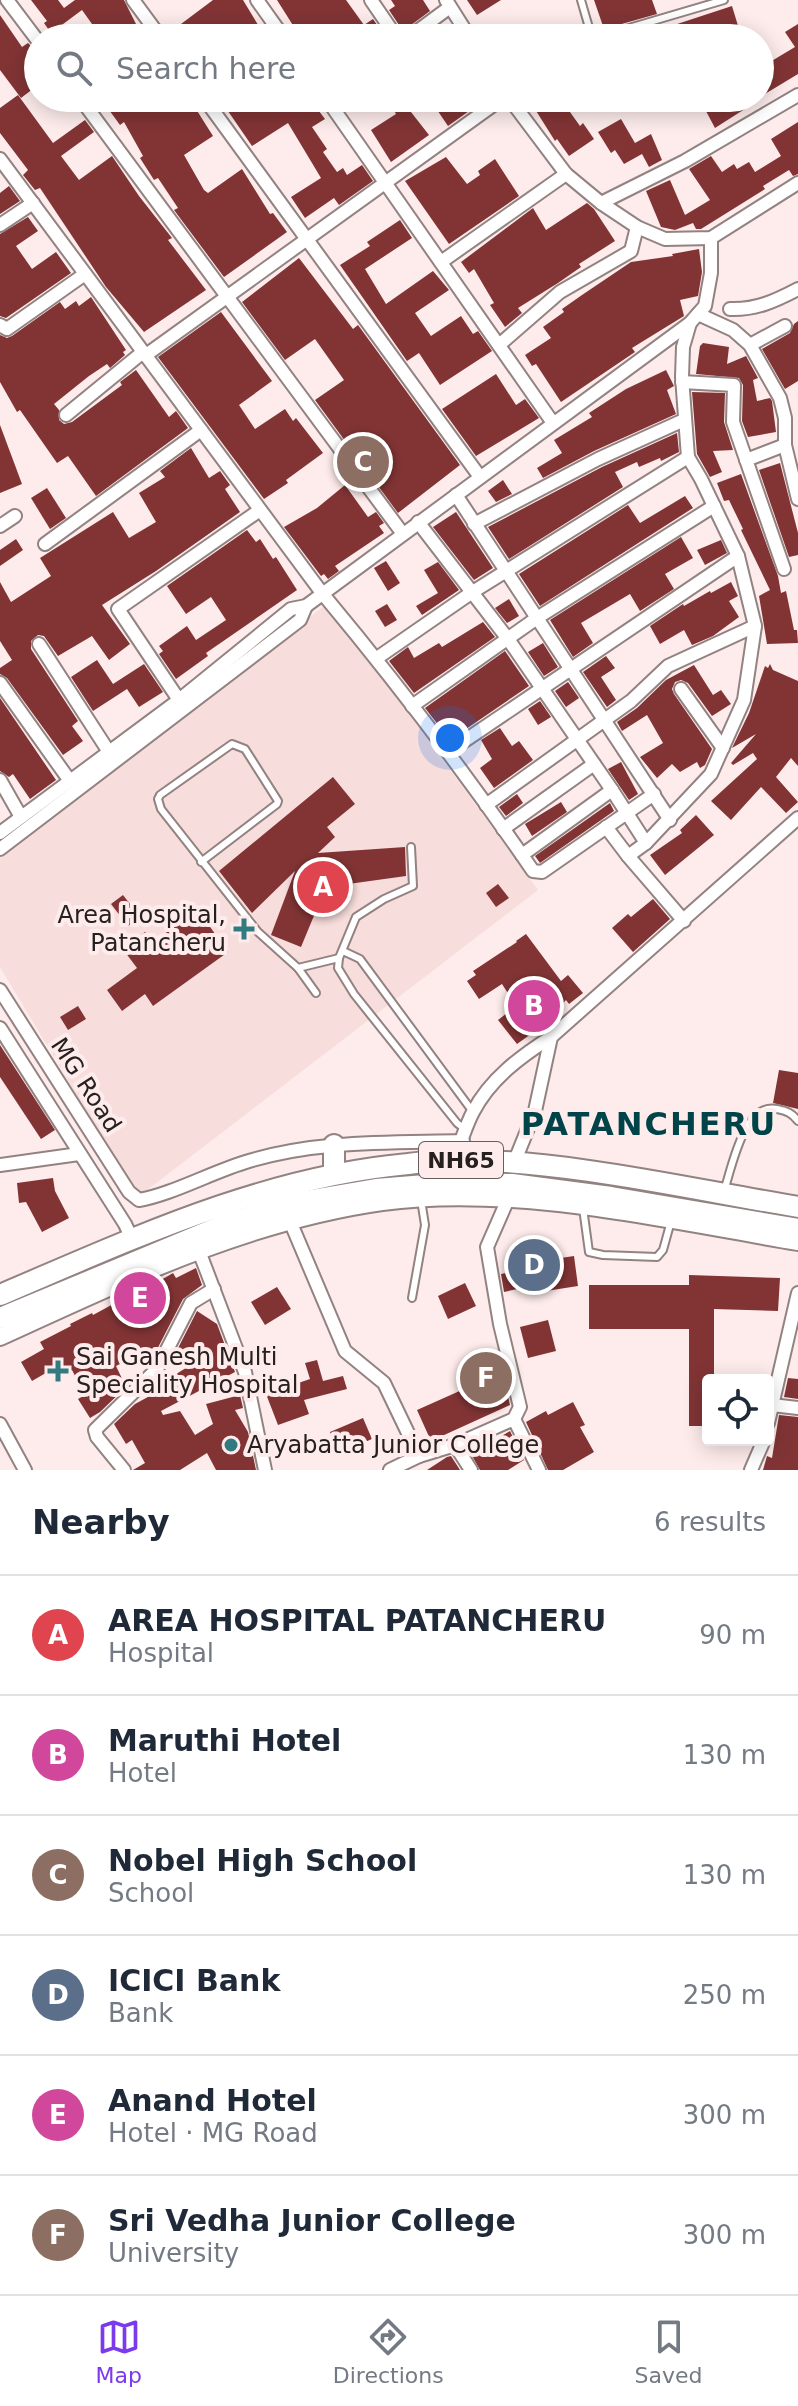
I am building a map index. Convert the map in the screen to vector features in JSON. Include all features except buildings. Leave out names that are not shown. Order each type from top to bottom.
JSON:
[{"type":"highway","points":[[334,1145],[334,1174]]},
{"type":"highway","name":"NH65","points":[[0,1318],[140,1255],[218,1205],[288,1184],[372,1167],[453,1160],[514,1163],[621,1176],[797,1204]]},
{"type":"highway","name":"NH65","points":[[0,1295],[140,1255],[294,1203],[376,1189],[450,1183],[512,1184],[614,1205],[798,1229]]},
{"type":"street","points":[[7,0],[25,24]]},
{"type":"street","points":[[133,0],[151,24]]},
{"type":"street","points":[[257,0],[274,24]]},
{"type":"street","points":[[371,0],[387,24]]},
{"type":"street","points":[[424,24],[448,4],[461,24]]},
{"type":"street","points":[[774,109],[798,95]]},
{"type":"street","points":[[90,112],[403,534]]},
{"type":"street","points":[[214,112],[480,477]]},
{"type":"street","points":[[336,112],[553,423]]},
{"type":"street","points":[[66,415],[144,354],[486,112]]},
{"type":"street","points":[[517,112],[566,174],[637,227],[665,239],[711,238],[798,183]]},
{"type":"street","points":[[601,203],[685,161],[769,112]]},
{"type":"street","points":[[0,159],[322,593],[377,658],[448,752],[533,871],[542,872],[654,794]]},
{"type":"street","points":[[441,262],[566,174]]},
{"type":"street","points":[[0,225],[33,203]]},
{"type":"street","points":[[499,345],[560,292],[631,251],[637,227]]},
{"type":"street","points":[[0,849],[300,620],[306,606],[322,593],[694,318],[705,306],[711,273],[711,238]]},
{"type":"street","points":[[0,325],[7,329],[85,274]]},
{"type":"street","points":[[730,309],[750,309],[769,304],[798,289]]},
{"type":"street","points":[[694,318],[733,330],[750,345],[780,398],[785,418],[785,445],[798,499]]},
{"type":"street","points":[[628,856],[670,820],[711,774],[744,700],[755,626],[738,556],[688,457],[682,382],[683,347],[694,318]]},
{"type":"street","points":[[750,345],[785,326]]},
{"type":"street","points":[[682,382],[734,385],[733,422],[784,569]]},
{"type":"street","points":[[474,524],[505,505],[684,420]]},
{"type":"street","points":[[45,544],[201,430]]},
{"type":"street","points":[[746,460],[785,445]]},
{"type":"street","points":[[377,658],[471,593],[688,457]]},
{"type":"street","points":[[456,495],[670,820]]},
{"type":"street","points":[[412,706],[537,618],[714,506]]},
{"type":"street","points":[[179,700],[118,609],[260,510]]},
{"type":"street","points":[[0,526],[15,516]]},
{"type":"street","points":[[418,522],[508,639],[646,843]]},
{"type":"street","points":[[448,752],[738,556]]},
{"type":"street","points":[[0,833],[179,700],[291,609],[306,606]]},
{"type":"street","points":[[291,609],[300,620]]},
{"type":"street","points":[[486,805],[631,701],[668,666],[755,626]]},
{"type":"street","points":[[39,644],[109,752]]},
{"type":"street","points":[[0,683],[70,781]]},
{"type":"street","points":[[681,689],[723,748]]},
{"type":"street","points":[[503,829],[594,764]]},
{"type":"street","points":[[0,780],[21,817]]},
{"type":"street","points":[[522,855],[612,790]]},
{"type":"street","points":[[453,1160],[473,1112],[491,1085],[521,1056],[551,1037],[798,818]]},
{"type":"street","points":[[606,827],[684,921]]},
{"type":"street","name":"MG Road","points":[[0,990],[129,1192],[139,1200],[250,1160],[334,1145]]},
{"type":"street","name":"MG Road","points":[[0,1028],[125,1224],[140,1255]]},
{"type":"street","points":[[514,1163],[535,1111],[551,1037]]},
{"type":"street","points":[[334,1145],[464,1135]]},
{"type":"street","points":[[0,1165],[79,1154]]},
{"type":"street","points":[[614,1205],[621,1176]]},
{"type":"street","points":[[0,1337],[140,1255],[199,1251],[290,1221],[383,1202],[508,1199],[583,1208],[614,1205],[671,1221],[798,1242]]},
{"type":"street","points":[[390,1470],[514,1419],[520,1407],[500,1324],[487,1247],[508,1199]]},
{"type":"street","points":[[290,1221],[345,1351],[384,1383],[419,1456]]},
{"type":"street","points":[[199,1251],[245,1372],[265,1470]]},
{"type":"street","points":[[124,1470],[97,1437],[95,1430],[157,1369],[191,1303],[214,1289]]},
{"type":"street","points":[[774,1399],[792,1343],[798,1293]]},
{"type":"street","points":[[774,1405],[798,1408]]},
{"type":"street","points":[[514,1419],[539,1470]]},
{"type":"street","points":[[0,1424],[25,1470]]},
{"type":"street","points":[[455,1445],[471,1470]]},
{"type":"street","points":[[751,1470],[761,1446]]},
{"type":"lane","points":[[581,0],[588,24]]},
{"type":"lane","points":[[636,24],[724,0]]},
{"type":"lane","points":[[201,862],[278,801],[245,749],[232,744],[160,795],[161,809],[201,862],[258,932],[298,968],[316,993]]},
{"type":"lane","points":[[411,847],[413,886],[384,899],[356,917],[338,968],[354,994],[464,1135]]},
{"type":"lane","points":[[298,968],[341,954],[360,959],[473,1112]]},
{"type":"lane","points":[[723,1194],[745,1129],[758,1112],[770,1107],[785,1110],[798,1121]]},
{"type":"lane","points":[[412,1298],[425,1225],[421,1200]]},
{"type":"lane","points":[[583,1208],[589,1252],[603,1255],[657,1257],[663,1250],[671,1221]]},
{"type":"shaded area","name":"Area Hospital, Patancheru","points":[[328,603],[538,890],[138,1197],[0,967],[0,858]]},
{"type":"place","name":"Nobel High School","points":[[363,462]]},
{"type":"place","name":"AREA HOSPITAL PATANCHERU","points":[[323,887]]},
{"type":"place","name":"Area Hospital, Patancheru","points":[[244,929]]},
{"type":"place","name":"Maruthi Hotel","points":[[534,1006]]},
{"type":"place","name":"ICICI Bank","points":[[534,1265]]},
{"type":"place","name":"Anand Hotel","points":[[140,1298]]},
{"type":"place","name":"Sai Ganesh Multi Speciality Hospital","points":[[58,1371]]},
{"type":"place","name":"Sri Vedha Junior College","points":[[486,1378]]},
{"type":"place","name":"Aryabatta Junior College","points":[[231,1445]]},
{"type":"district","name":"PATANCHERU","points":[[649,1124]]}]
